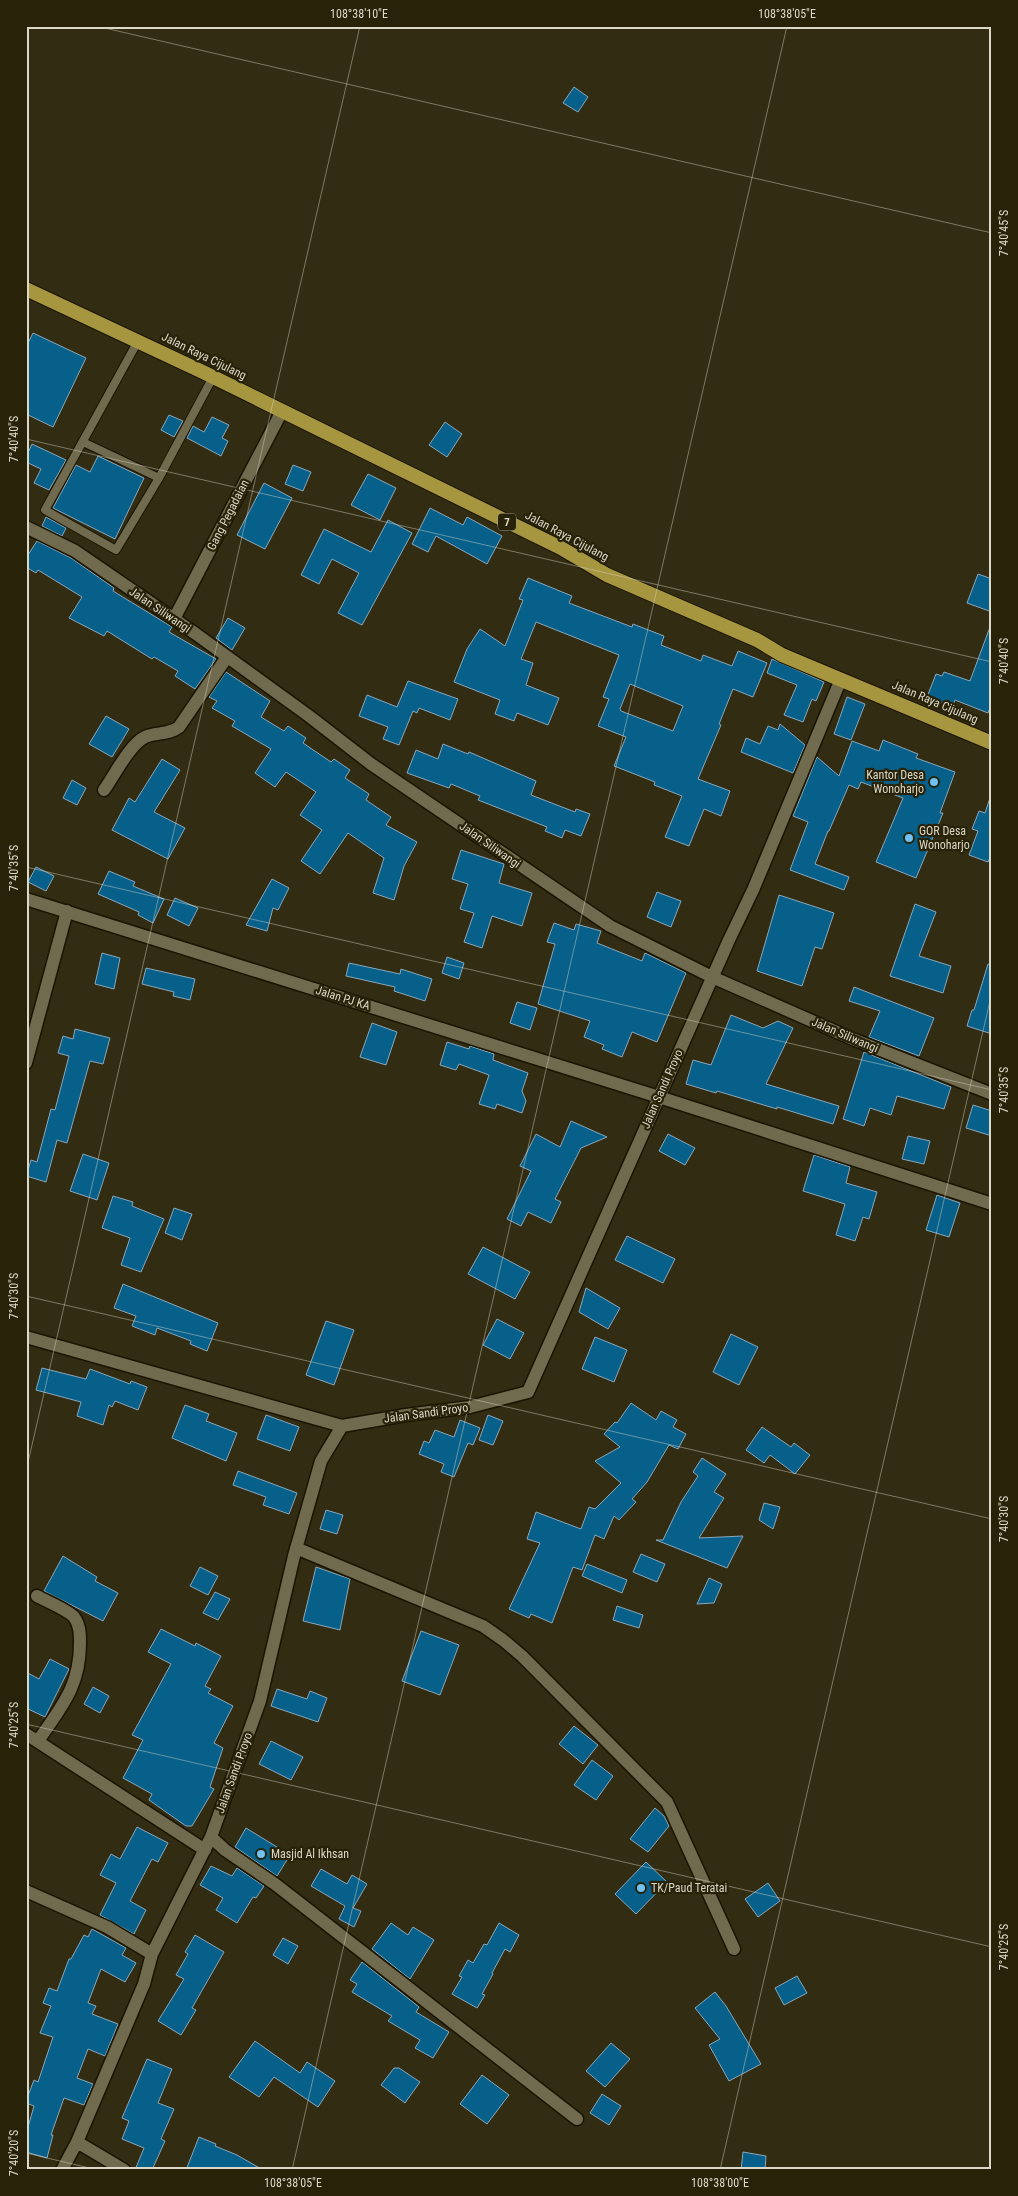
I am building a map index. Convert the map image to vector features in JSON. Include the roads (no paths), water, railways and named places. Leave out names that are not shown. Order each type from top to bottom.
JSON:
[{"type":"highway","name":"Jalan Raya Cijulang","points":[[26,289],[213,377],[561,548],[607,575],[757,640],[782,655],[992,743]]},
{"type":"street","name":"Gang Pegadaian","points":[[174,620],[282,411]]},
{"type":"street","name":"Jalan Siliwangi","points":[[26,527],[75,551],[227,656],[371,764],[475,834],[549,887],[610,926],[712,977],[855,1040],[992,1094]]},
{"type":"street","points":[[104,790],[140,740],[179,727],[227,656]]},
{"type":"street","name":"Jalan Sandi Proyo","points":[[62,2170],[77,2142],[144,1984],[152,1954],[211,1837],[260,1701],[296,1548],[321,1461],[342,1426],[470,1407],[528,1392],[712,977],[753,890],[840,678]]},
{"type":"street","name":"Jalan PJ KA","points":[[26,898],[992,1204]]},
{"type":"street","points":[[26,1063],[67,911]]},
{"type":"street","points":[[26,1337],[342,1426]]},
{"type":"street","points":[[296,1548],[483,1626],[522,1656],[667,1802],[734,1949]]},
{"type":"street","points":[[37,1596],[73,1616],[80,1631],[80,1655],[77,1678],[68,1697],[38,1741]]},
{"type":"street","points":[[26,1734],[205,1850]]},
{"type":"street","points":[[211,1837],[225,1850],[275,1884],[577,2119]]},
{"type":"street","points":[[26,1891],[107,1927],[152,1954]]},
{"type":"street","points":[[77,2142],[124,2170]]},
{"type":"lane","points":[[138,341],[45,510],[116,550],[159,478],[213,377]]},
{"type":"lane","points":[[83,442],[159,478]]},
{"type":"place","name":"Kantor Desa Wonoharjo","points":[[934,782]]},
{"type":"place","name":"GOR Desa Wonoharjo","points":[[909,838]]},
{"type":"place","name":"Masjid Al Ikhsan","points":[[261,1854]]},
{"type":"place","name":"TK/Paud Teratai","points":[[641,1888]]}]
